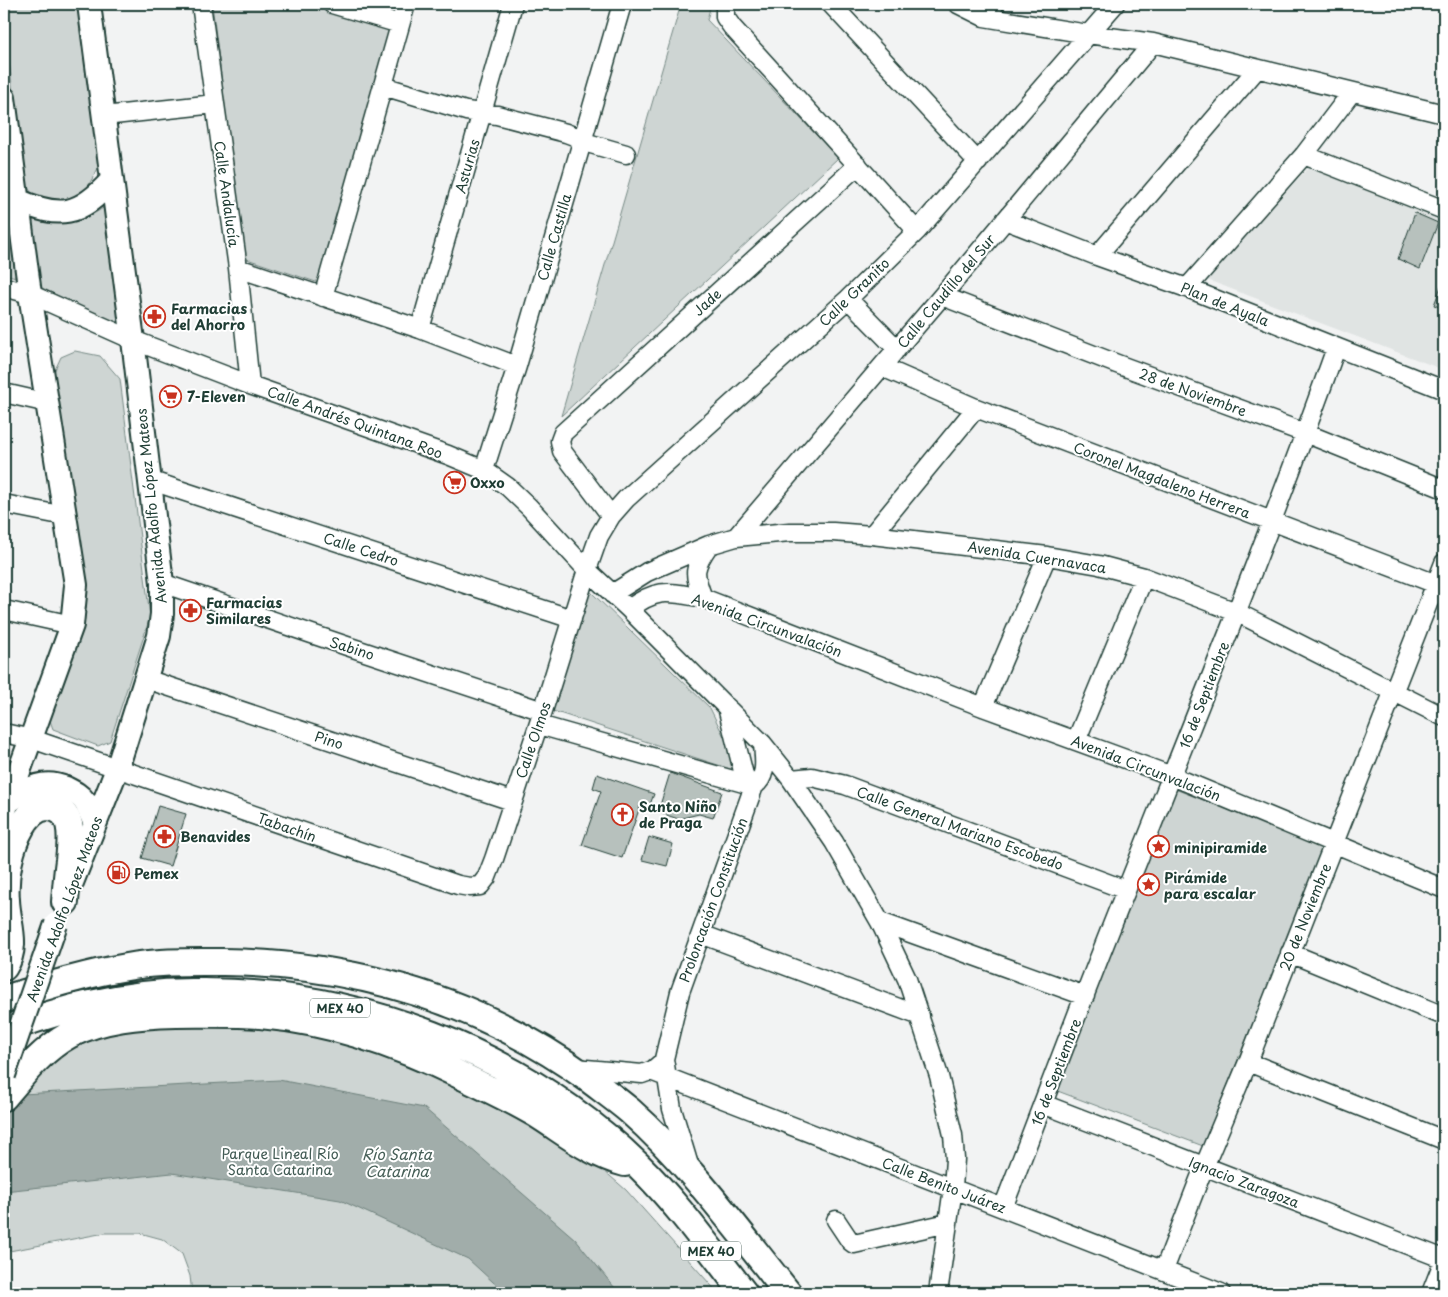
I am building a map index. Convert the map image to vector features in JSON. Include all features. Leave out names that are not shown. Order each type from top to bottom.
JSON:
[{"type":"highway","points":[[4,967],[12,948],[11,928],[6,901],[6,880],[11,858],[19,832],[26,820],[34,811],[44,807],[61,811],[71,827],[61,913]]},
{"type":"highway","name":"MEX 40","points":[[4,999],[72,979],[128,966],[185,962],[242,962],[298,966],[367,977],[404,987],[458,1006],[517,1034],[573,1068],[628,1109],[660,1138],[788,1293]]},
{"type":"highway","name":"MEX 40","points":[[4,1028],[85,1005],[138,996],[190,992],[244,993],[307,1001],[362,1012],[417,1029],[468,1049],[529,1081],[583,1118],[638,1166],[678,1209],[744,1293]]},
{"type":"highway","points":[[4,1097],[34,1061],[45,1051],[83,1028],[114,1020],[150,1015],[222,1013],[261,1015],[322,1025],[368,1038],[438,1065],[534,1113],[609,1159],[638,1166]]},
{"type":"main road","name":"Avenida Adolfo López Mateos","points":[[4,1075],[61,913],[117,769],[159,636],[162,614],[162,583],[133,340],[89,4]]},
{"type":"main road","points":[[4,98],[30,294],[76,584],[72,625],[6,807]]},
{"type":"main road","points":[[17,200],[38,209],[55,212],[72,210],[96,198],[111,181]]},
{"type":"main road","points":[[6,807],[34,786],[47,784],[61,786],[76,792],[84,801],[95,824]]},
{"type":"street","name":"Calle Andalucía","points":[[202,4],[238,268],[250,385]]},
{"type":"street","points":[[332,4],[400,24]]},
{"type":"street","points":[[323,297],[406,4]]},
{"type":"street","name":"Asturias","points":[[420,329],[513,4]]},
{"type":"street","name":"Calle Castilla","points":[[484,470],[518,366],[622,4]]},
{"type":"street","points":[[831,4],[978,162]]},
{"type":"street","points":[[958,4],[984,17],[1153,43],[1444,114]]},
{"type":"street","points":[[984,17],[995,4]]},
{"type":"street","name":"Calle Granito","points":[[586,570],[599,536],[610,516],[626,499],[848,299],[917,231],[1116,4]]},
{"type":"street","points":[[725,10],[732,27],[917,231]]},
{"type":"street","name":"Calle Caudillo del Sur","points":[[736,537],[882,368],[1153,43]]},
{"type":"street","points":[[1097,256],[1257,69]]},
{"type":"street","points":[[383,86],[466,111],[497,114],[626,154]]},
{"type":"street","points":[[1187,288],[1304,156],[1352,92]]},
{"type":"street","points":[[104,116],[215,104]]},
{"type":"street","points":[[1304,156],[1444,210]]},
{"type":"street","name":"Jade","points":[[610,516],[562,450],[560,441],[563,433],[858,165]]},
{"type":"street","name":"Plan de Ayala","points":[[1005,220],[1097,256],[1187,288],[1444,390]]},
{"type":"street","points":[[238,268],[420,329],[518,366]]},
{"type":"street","name":"Calle Andrés Quintana Roo","points":[[4,287],[30,294],[133,340],[250,385],[448,455],[484,470],[508,487],[586,570],[629,609]]},
{"type":"street","name":"28 de Noviembre","points":[[942,296],[1305,433],[1444,489]]},
{"type":"street","points":[[848,299],[897,349]]},
{"type":"street","name":"16 de Septiembre","points":[[1003,1208],[1271,522],[1336,348]]},
{"type":"street","name":"Coronel Magdaleno Herrera","points":[[882,368],[976,408],[1440,585]]},
{"type":"street","points":[[4,393],[48,403]]},
{"type":"street","points":[[872,535],[976,408]]},
{"type":"street","name":"Calle Cedro","points":[[149,480],[572,619]]},
{"type":"street","points":[[4,504],[65,516]]},
{"type":"street","name":"Avenida Cuernavaca","points":[[612,594],[647,572],[709,545],[736,537],[790,532],[833,532],[872,535],[1047,556],[1099,565],[1144,577],[1236,612],[1444,718]]},
{"type":"street","points":[[703,598],[696,582],[697,562],[709,545]]},
{"type":"street","points":[[983,707],[1047,556]]},
{"type":"street","name":"20 de Noviembre","points":[[1164,1270],[1394,692],[1440,585],[1444,563]]},
{"type":"street","name":"Calle Olmos","points":[[458,885],[480,886],[487,877],[541,718],[586,570]]},
{"type":"street","points":[[1076,741],[1144,577]]},
{"type":"street","name":"Sabino","points":[[162,583],[347,646],[541,718],[750,784]]},
{"type":"street","name":"Avenida Circunvalación","points":[[629,609],[644,598],[658,593],[675,593],[703,598],[983,707],[1172,776],[1444,889]]},
{"type":"street","points":[[629,609],[727,706],[763,744],[791,779],[834,842],[880,922],[907,979],[940,1076],[953,1135],[955,1159],[953,1188],[938,1293]]},
{"type":"street","points":[[4,610],[72,625]]},
{"type":"street","name":"Pino","points":[[146,679],[512,801]]},
{"type":"street","points":[[727,706],[750,784]]},
{"type":"street","name":"Tabachín","points":[[4,733],[32,739],[458,885]]},
{"type":"street","name":"Proloncación Constitución","points":[[692,1175],[660,1069],[680,992],[750,784],[758,782],[765,768],[763,744]]},
{"type":"street","name":"Calle General Mariano Escobedo","points":[[791,779],[812,777],[845,785],[1126,890]]},
{"type":"street","points":[[880,922],[1085,996]]},
{"type":"street","points":[[701,934],[920,1016]]},
{"type":"street","points":[[1290,953],[1444,1016]]},
{"type":"street","points":[[1248,1062],[1444,1140]]},
{"type":"street","points":[[573,1068],[633,1074],[642,1074],[660,1069]]},
{"type":"street","name":"Calle Benito Juárez","points":[[660,1069],[1003,1208],[1222,1293]]},
{"type":"street","name":"Ignacio Zaragoza","points":[[1043,1104],[1444,1260]]},
{"type":"street","points":[[836,1220],[854,1244],[861,1244],[948,1223]]},
{"type":"street","points":[[1431,1293],[1444,1260]]},
{"type":"shaded area","points":[[1309,167],[1444,220],[1444,370],[1205,279]]},
{"type":"green space","points":[[4,4],[78,4],[100,165],[83,195],[68,203],[48,203],[33,195],[25,183],[4,24]]},
{"type":"green space","points":[[212,4],[311,4],[391,29],[319,283],[244,258]]},
{"type":"green space","points":[[681,4],[711,4],[707,20],[838,158],[561,416]]},
{"type":"green space","points":[[4,170],[20,278],[4,274]]},
{"type":"green space","points":[[106,206],[122,327],[38,286],[25,212],[47,221],[67,223],[86,218]]},
{"type":"green space","points":[[75,351],[100,356],[120,379],[150,617],[110,741],[98,746],[53,729],[49,718],[80,628],[85,606],[53,374],[61,357]]},
{"type":"green space","points":[[590,591],[710,708],[728,745],[733,770],[550,710]]},
{"type":"green space","points":[[1175,789],[1324,847],[1203,1146],[1055,1090]]},
{"type":"green space","name":"Parque Lineal Río Santa Catarina","points":[[213,1023],[286,1028],[448,1070],[594,1162],[626,1190],[718,1293],[192,1293],[190,1276],[182,1254],[162,1239],[140,1233],[105,1233],[4,1252],[4,1060],[91,1036],[152,1026]]},
{"type":"water","name":"Río Santa Catarina","points":[[279,1080],[424,1108],[575,1239],[619,1293],[505,1293],[468,1259],[340,1200],[172,1173],[4,1191],[4,1095]]},
{"type":"building","points":[[1415,213],[1438,223],[1420,269],[1398,259]]},
{"type":"building","points":[[1444,282],[1444,309],[1434,305]]},
{"type":"building","points":[[670,773],[722,792],[713,818],[699,814],[678,819],[658,812]]},
{"type":"building","points":[[597,774],[654,794],[649,807],[641,804],[622,858],[582,845],[601,791],[593,788]]},
{"type":"building","name":"Benavides","points":[[158,806],[186,814],[170,866],[142,858]]},
{"type":"building","points":[[649,837],[673,844],[667,866],[642,860]]},
{"type":"place","name":"Farmacias del Ahorro","points":[[155,316]]},
{"type":"place","name":"7-Eleven","points":[[171,396]]},
{"type":"place","name":"Oxxo","points":[[454,482]]},
{"type":"place","name":"Farmacias Similares","points":[[190,610]]},
{"type":"place","name":"Santo Niño de Praga","points":[[623,814]]},
{"type":"place","name":"Benavides","points":[[164,836]]},
{"type":"place","name":"minipiramide","points":[[1158,847]]},
{"type":"place","name":"Pemex","points":[[118,873]]},
{"type":"place","name":"Pirámide para escalar","points":[[1148,885]]}]
